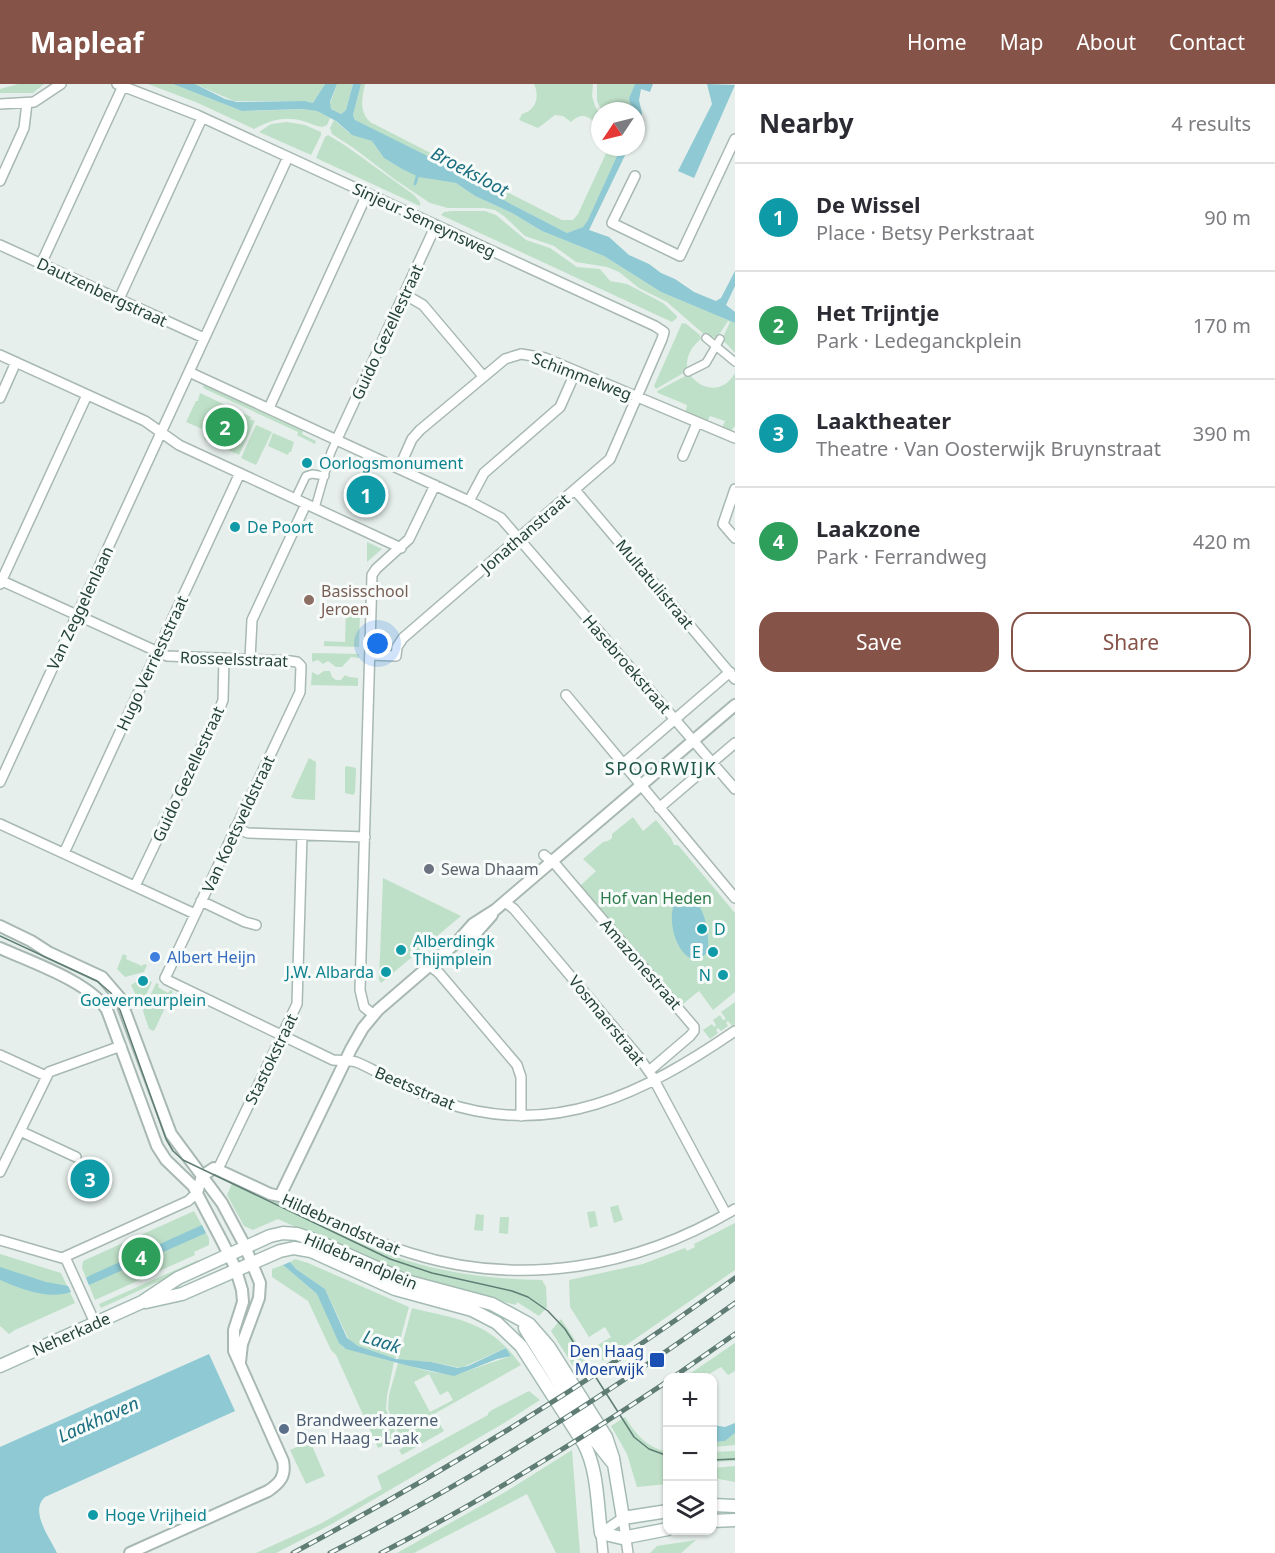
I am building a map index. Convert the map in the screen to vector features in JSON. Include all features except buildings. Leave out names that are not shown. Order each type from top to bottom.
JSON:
[{"type":"main road","name":"Hildebrandplein","points":[[245,1247],[275,1234],[293,1233],[400,1279],[488,1303],[532,1327],[549,1347],[604,1433],[612,1452],[623,1518]]},
{"type":"main road","name":"Neherkade","points":[[0,1366],[142,1302],[175,1280],[245,1247]]},
{"type":"main road","name":"Hildebrandplein","points":[[236,1270],[285,1249],[307,1250],[396,1289],[487,1312],[503,1319],[516,1329],[542,1357]]},
{"type":"main road","name":"Neherkade","points":[[142,1302],[178,1296],[236,1270]]},
{"type":"main road","name":"Hildebrandplein","points":[[472,1310],[496,1323],[521,1346],[586,1448],[595,1473]]},
{"type":"main road","name":"Hildebrandplein","points":[[511,1314],[529,1333],[594,1439],[615,1468]]},
{"type":"main road","name":"Hildebrandplein","points":[[594,1439],[601,1533]]},
{"type":"main road","points":[[717,1505],[735,1506]]},
{"type":"main road","points":[[623,1518],[663,1512]]},
{"type":"main road","points":[[717,1521],[735,1520]]},
{"type":"main road","points":[[601,1533],[614,1537],[626,1537],[663,1530]]},
{"type":"street","points":[[0,104],[38,101],[61,84]]},
{"type":"street","points":[[42,264],[120,85]]},
{"type":"street","name":"Sinjeur Semeynsweg","points":[[120,85],[202,118],[662,330],[663,337],[638,397]]},
{"type":"street","points":[[0,181],[24,128],[27,103]]},
{"type":"street","points":[[119,299],[202,118]]},
{"type":"street","points":[[635,176],[612,223],[680,256],[735,139]]},
{"type":"street","points":[[189,372],[288,157]]},
{"type":"street","points":[[269,408],[367,194]]},
{"type":"street","name":"Guido Gezellestraat","points":[[338,440],[436,225]]},
{"type":"street","name":"Dautzenbergstraat","points":[[0,245],[204,338]]},
{"type":"street","points":[[404,294],[423,305],[483,376]]},
{"type":"street","points":[[706,339],[718,343],[735,362]]},
{"type":"street","points":[[688,372],[706,363],[718,343]]},
{"type":"street","name":"Schimmelweg","points":[[399,468],[416,434],[505,359],[521,354],[538,356],[735,438]]},
{"type":"street","points":[[0,355],[149,424],[173,442],[401,548]]},
{"type":"street","points":[[0,398],[16,362]]},
{"type":"street","points":[[469,501],[484,473],[560,407],[576,371]]},
{"type":"street","name":"Hasebroekstraat","points":[[189,372],[399,468],[501,518],[735,789]]},
{"type":"street","name":"Van Zeggelenlaan","points":[[0,782],[189,372]]},
{"type":"street","points":[[0,581],[87,395]]},
{"type":"street","name":"Jonathanstraat","points":[[370,655],[396,656],[397,647],[403,638],[612,458],[638,397]]},
{"type":"street","points":[[683,456],[697,423]]},
{"type":"street","points":[[250,659],[252,620],[325,476],[331,452],[338,440]]},
{"type":"street","name":"Hugo Verrieststraat","points":[[64,854],[240,473]]},
{"type":"street","points":[[295,499],[297,487],[308,475],[325,476]]},
{"type":"street","points":[[374,1015],[364,1007],[360,993],[373,572],[401,548],[410,537],[435,485]]},
{"type":"street","name":"Multatulistraat","points":[[574,490],[732,676]]},
{"type":"street","points":[[734,496],[723,524],[735,538]]},
{"type":"street","name":"Rosseelsstraat","points":[[0,581],[170,657],[294,661],[300,663],[302,668]]},
{"type":"street","name":"Guido Gezellestraat","points":[[135,886],[221,707],[224,658]]},
{"type":"street","name":"Van Koetsveldstraat","points":[[166,978],[300,692],[302,668]]},
{"type":"street","points":[[624,763],[675,719],[732,676]]},
{"type":"street","points":[[566,695],[735,898]]},
{"type":"street","points":[[280,1196],[359,1034],[374,1015],[458,942],[470,926],[505,902],[548,858],[641,786],[735,705]]},
{"type":"street","points":[[659,808],[735,743]]},
{"type":"street","points":[[0,824],[195,914]]},
{"type":"street","points":[[235,828],[249,833],[365,837]]},
{"type":"street","name":"Stastokstraat","points":[[222,1171],[297,1003],[302,835]]},
{"type":"street","name":"Amazonestraat","points":[[548,858],[691,1023],[694,1030],[686,1040],[649,1071]]},
{"type":"street","points":[[201,901],[256,925]]},
{"type":"street","name":"Vosmaerstraat","points":[[505,902],[514,909],[621,1034],[649,1071],[726,1214]]},
{"type":"street","points":[[0,926],[102,977],[113,988],[124,1006],[171,1134],[222,1203],[252,1263],[260,1288],[259,1298],[242,1344],[240,1359],[243,1371]]},
{"type":"street","points":[[0,948],[85,987],[100,999],[109,1014],[157,1146],[166,1160],[189,1181],[197,1193],[236,1270],[243,1302],[234,1330],[233,1343],[236,1358],[282,1458],[284,1470],[282,1478],[274,1487],[130,1553]]},
{"type":"street","points":[[430,966],[443,978],[517,1065],[521,1077],[521,1116]]},
{"type":"street","name":"Beetsstraat","points":[[166,978],[333,1060],[356,1062],[447,1104],[482,1113],[521,1116],[553,1115],[586,1109],[654,1082],[735,1032]]},
{"type":"street","points":[[0,1172],[46,1076],[52,1070],[121,1046]]},
{"type":"street","points":[[0,1055],[46,1076]]},
{"type":"street","points":[[20,1131],[76,1157]]},
{"type":"street","points":[[0,1240],[59,1258],[64,1257],[188,1201],[197,1193],[212,1168],[222,1171]]},
{"type":"street","name":"Hildebrandstraat","points":[[222,1171],[399,1250],[439,1261],[499,1269],[565,1268],[619,1259],[674,1241],[735,1209]]},
{"type":"street","points":[[64,1257],[95,1323]]},
{"type":"street","points":[[603,1553],[601,1533],[623,1518],[628,1553]]},
{"type":"green space","points":[[18,84],[44,84],[33,93],[0,93],[0,89]]},
{"type":"green space","points":[[148,84],[173,84],[242,111],[307,109],[330,118],[327,125],[322,127],[303,121],[284,119],[272,121],[254,129],[198,103]]},
{"type":"green space","points":[[195,84],[325,84],[313,103],[234,101]]},
{"type":"green space","points":[[337,84],[353,84],[346,110],[341,114],[331,109],[330,104]]},
{"type":"green space","points":[[361,84],[365,84],[363,109],[370,122],[562,220],[573,220],[578,214],[605,156],[617,156],[589,219],[583,227],[567,233],[509,203],[452,168],[356,121],[353,115]]},
{"type":"green space","points":[[534,84],[593,84],[594,102],[591,102],[591,119],[584,116],[575,118],[571,122],[563,116],[555,115],[538,128],[519,120],[522,114],[534,106],[537,94]]},
{"type":"green space","points":[[597,84],[635,84],[629,98],[630,102],[597,101]]},
{"type":"green space","points":[[334,120],[349,133],[372,141],[384,158],[402,169],[422,177],[456,183],[475,196],[512,213],[542,231],[604,256],[661,292],[735,323],[735,353],[722,339],[730,322],[728,321],[717,338],[706,336],[667,302],[639,288],[619,272],[607,267],[576,262],[554,246],[525,236],[495,210],[448,208],[430,203],[332,134],[330,128]]},
{"type":"green space","points":[[287,122],[305,125],[321,132],[311,155],[259,132],[271,124]]},
{"type":"green space","points":[[328,135],[414,195],[420,202],[420,206],[316,158]]},
{"type":"green space","points":[[452,211],[485,211],[496,215],[526,240],[550,248],[577,267],[600,269],[610,281],[627,284],[663,303],[677,318],[672,322],[441,215]]},
{"type":"green space","points":[[682,323],[700,335],[701,339],[690,353],[687,371],[656,389],[654,386]]},
{"type":"green space","points":[[735,373],[735,426],[731,431],[722,428],[725,421],[710,416],[707,422],[685,413],[687,405],[657,391],[689,374],[706,387],[719,387],[730,380]]},
{"type":"green space","points":[[204,385],[303,431],[302,434],[316,441],[315,444],[297,435],[298,432],[205,389]]},
{"type":"green space","points":[[200,393],[255,421],[239,455],[204,439],[207,431],[186,422]]},
{"type":"green space","points":[[256,425],[272,432],[256,465],[241,458]]},
{"type":"green space","points":[[273,433],[294,442],[288,455],[268,446]]},
{"type":"green space","points":[[367,542],[382,549],[367,562]]},
{"type":"green space","points":[[346,612],[360,612],[359,647],[324,646],[324,641],[345,642]]},
{"type":"green space","points":[[312,653],[359,654],[359,658],[351,657],[342,667],[336,667],[328,661],[323,664],[318,660],[312,662]]},
{"type":"green space","points":[[324,671],[330,671],[336,680],[341,680],[345,675],[358,678],[358,686],[311,685],[312,672],[318,675]]},
{"type":"green space","points":[[309,758],[316,762],[315,800],[296,799],[291,797]]},
{"type":"green space","points":[[345,767],[356,768],[353,795],[345,793]]},
{"type":"green space","name":"Hof van Heden","points":[[633,817],[643,831],[656,820],[674,845],[678,845],[735,913],[735,992],[713,1010],[699,991],[683,1004],[683,1007],[649,968],[647,962],[643,961],[578,885],[581,885],[596,871],[583,859],[603,842],[612,838],[612,834]]},
{"type":"green space","name":"Alberdingk Thijmplein","points":[[383,878],[461,916],[381,983],[379,980]]},
{"type":"green space","points":[[123,954],[127,956],[126,959],[142,966],[147,965],[144,972],[125,977],[117,969]]},
{"type":"green space","points":[[143,978],[152,982],[141,1006],[131,985]]},
{"type":"green space","points":[[156,983],[168,993],[170,990],[173,991],[154,1031],[149,1029],[143,1011]]},
{"type":"green space","points":[[735,1002],[735,1024],[732,1026],[728,1021],[726,1023],[728,1026],[721,1031],[718,1028],[716,1030],[718,1033],[710,1039],[703,1030],[712,1024],[714,1027],[716,1025],[713,1020],[720,1015],[723,1020],[726,1019],[721,1012]]},
{"type":"green space","points":[[233,1181],[273,1200],[291,1205],[290,1209],[346,1237],[405,1260],[472,1275],[542,1280],[546,1287],[547,1307],[539,1316],[517,1302],[516,1305],[421,1281],[386,1268],[278,1219],[253,1230],[244,1226],[227,1195]]},
{"type":"green space","points":[[618,1205],[623,1220],[614,1223],[610,1207]]},
{"type":"green space","points":[[194,1211],[209,1238],[209,1245],[194,1252],[195,1255],[95,1300],[82,1268],[83,1261]]},
{"type":"green space","points":[[595,1211],[598,1226],[590,1228],[587,1212]]},
{"type":"green space","points":[[476,1214],[484,1215],[483,1231],[474,1230]]},
{"type":"green space","points":[[500,1217],[509,1217],[508,1234],[499,1233]]},
{"type":"green space","points":[[735,1223],[735,1270],[603,1361],[595,1347],[611,1337],[605,1327],[589,1337],[570,1307],[569,1280],[643,1264],[685,1248],[687,1251],[695,1247],[694,1244]]},
{"type":"green space","points":[[0,1254],[61,1273],[75,1303],[9,1334],[0,1326]]},
{"type":"green space","points":[[295,1259],[409,1307],[395,1359],[358,1346],[349,1340],[325,1289],[296,1269],[290,1262]]},
{"type":"green space","points":[[198,1260],[199,1263],[101,1308],[99,1304]]},
{"type":"green space","points":[[283,1265],[318,1295],[343,1347],[394,1362],[386,1409],[400,1444],[397,1445],[395,1441],[378,1448],[336,1355],[331,1350],[308,1301],[272,1277],[272,1269]]},
{"type":"green space","points":[[412,1308],[473,1324],[497,1339],[509,1350],[521,1365],[434,1414],[444,1431],[402,1455],[399,1450],[404,1447],[388,1409],[389,1395],[398,1363],[432,1372],[455,1375],[511,1356],[506,1348],[461,1368],[431,1362],[398,1360]],"holes":[[[429,1374],[440,1395],[448,1391],[453,1400],[430,1412],[414,1382]]]},
{"type":"green space","points":[[561,1319],[593,1367],[582,1374],[580,1370],[577,1372],[551,1331]]},
{"type":"green space","points":[[735,1343],[735,1371],[728,1375],[721,1367],[711,1373],[691,1373]]},
{"type":"green space","points":[[529,1391],[540,1400],[504,1423],[330,1525],[276,1553],[256,1553],[322,1523],[382,1489],[377,1476]]},
{"type":"green space","points":[[625,1417],[643,1439],[663,1450],[663,1484],[637,1487],[627,1454],[611,1426]]},
{"type":"green space","points":[[735,1433],[735,1445],[717,1447],[717,1442],[725,1441]]},
{"type":"green space","points":[[310,1441],[325,1476],[306,1484],[290,1450]]},
{"type":"green space","points":[[572,1450],[580,1553],[556,1553],[527,1494],[414,1553],[397,1553],[507,1491]]},
{"type":"green space","points":[[735,1451],[735,1461],[717,1462],[717,1452]]},
{"type":"green space","points":[[735,1466],[735,1482],[717,1479],[717,1468]]},
{"type":"green space","points":[[696,1540],[681,1553],[650,1553],[657,1546]]},
{"type":"water","points":[[173,84],[195,84],[225,99],[237,102],[305,101],[313,103],[325,84],[337,84],[330,102],[331,109],[341,114],[346,110],[353,84],[361,84],[353,115],[355,120],[452,168],[509,203],[567,233],[583,227],[617,156],[625,156],[589,230],[609,237],[629,255],[649,264],[694,292],[716,301],[721,298],[735,271],[735,286],[726,305],[735,312],[735,323],[661,292],[604,256],[542,231],[512,213],[475,196],[456,183],[419,177],[402,169],[384,158],[372,141],[352,135],[336,121],[317,111],[303,109],[242,111]]},
{"type":"water","points":[[635,84],[653,84],[650,92],[641,89],[639,102],[630,102],[629,98]]},
{"type":"water","points":[[707,84],[735,85],[694,178],[678,171],[712,104]]},
{"type":"water","points":[[680,896],[695,901],[704,916],[708,935],[708,951],[700,960],[692,959],[684,953],[674,934],[672,912]]},
{"type":"water","points":[[202,1225],[206,1233],[89,1285],[86,1278],[91,1275]]},
{"type":"water","points":[[290,1262],[296,1269],[325,1289],[347,1338],[358,1346],[396,1359],[431,1362],[458,1368],[468,1366],[506,1348],[511,1356],[497,1359],[454,1376],[346,1349],[339,1343],[317,1294],[283,1265]]},
{"type":"water","points":[[0,1267],[46,1282],[68,1286],[71,1292],[54,1295],[17,1287],[0,1280]]},
{"type":"water","name":"Laakhaven","points":[[209,1354],[235,1411],[45,1497],[39,1510],[40,1517],[57,1553],[0,1553],[0,1447]]},
{"type":"water","points":[[735,1423],[735,1433],[725,1441],[717,1442],[717,1426],[725,1427]]},
{"type":"waterway","points":[[415,184],[418,174]]},
{"type":"tram line","points":[[0,936],[97,981],[111,993],[120,1010],[166,1139],[173,1151],[183,1160],[390,1259],[432,1273],[512,1291],[528,1297],[548,1311],[565,1329],[634,1437],[649,1449],[663,1454]]},
{"type":"tram line","points":[[717,1460],[735,1459]]},
{"type":"railway","points":[[293,1553],[407,1490],[519,1423],[682,1316],[735,1278]]},
{"type":"railway","points":[[330,1553],[435,1496],[537,1436],[638,1371],[735,1303]]},
{"type":"railway","points":[[679,1373],[735,1334]]},
{"type":"railway","points":[[381,1553],[527,1471],[663,1384]]},
{"type":"place","name":"Het Trijntje","points":[[225,427]]},
{"type":"place","name":"Oorlogsmonument","points":[[307,463]]},
{"type":"place","name":"De Wissel","points":[[366,495]]},
{"type":"place","name":"De Poort","points":[[235,527]]},
{"type":"place","name":"Basisschool Jeroen","points":[[309,600]]},
{"type":"place","name":"Sewa Dhaam","points":[[429,869]]},
{"type":"place","name":"D","points":[[702,929]]},
{"type":"place","name":"Alberdingk Thijmplein","points":[[401,950]]},
{"type":"place","name":"E","points":[[713,952]]},
{"type":"place","name":"Albert Heijn","points":[[155,957]]},
{"type":"place","name":"J.W. Albarda","points":[[386,972]]},
{"type":"place","name":"N","points":[[723,975]]},
{"type":"place","name":"Goeverneurplein","points":[[143,981]]},
{"type":"place","name":"Laaktheater","points":[[90,1179]]},
{"type":"place","name":"Laakzone","points":[[141,1257]]},
{"type":"place","name":"Den Haag Moerwijk","points":[[657,1360]]},
{"type":"place","name":"Brandweerkazerne Den Haag - Laak","points":[[284,1429]]},
{"type":"place","name":"Hoge Vrijheid","points":[[93,1515]]},
{"type":"district","name":"SPOORWIJK","points":[[661,768]]},
{"type":"water label","name":"Broeksloot","points":[[470,171]]},
{"type":"water label","name":"Laak","points":[[382,1341]]}]
